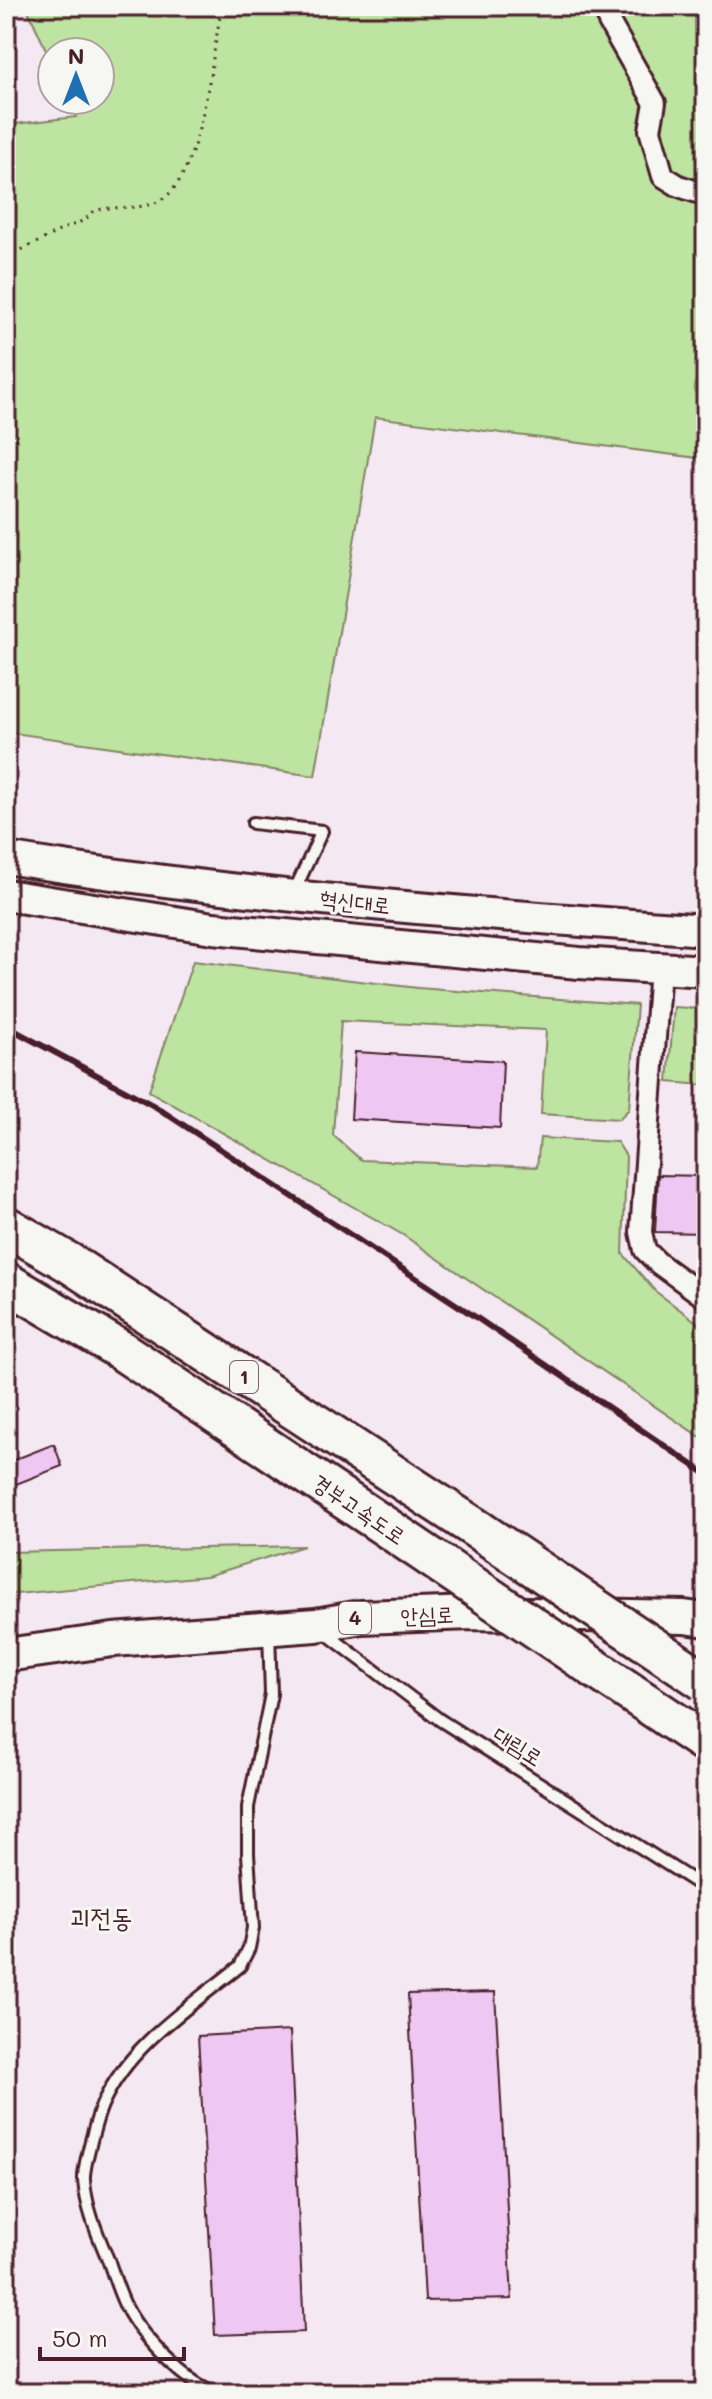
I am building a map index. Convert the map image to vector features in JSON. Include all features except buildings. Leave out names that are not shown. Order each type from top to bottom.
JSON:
[{"type":"highway","name":"1","points":[[6,1226],[68,1262],[705,1682]]},
{"type":"highway","name":"경부고속도로","points":[[6,1282],[119,1349],[706,1743]]},
{"type":"main road","name":"혁신대로","points":[[6,858],[205,887],[292,896],[473,914],[706,930]]},
{"type":"main road","points":[[6,895],[213,928],[579,963],[706,971]]},
{"type":"main road","name":"안심로","points":[[6,1655],[113,1640],[316,1625],[361,1617],[473,1613],[706,1620]]},
{"type":"street","points":[[607,6],[609,22],[655,103],[650,130],[663,176],[679,186],[706,195]]},
{"type":"street","points":[[660,968],[641,1232],[645,1250],[706,1298]]},
{"type":"lane","points":[[253,823],[322,831],[292,896]]},
{"type":"lane","name":"대림로","points":[[316,1625],[440,1720],[706,1889]]},
{"type":"lane","points":[[219,2393],[209,2391],[177,2368],[147,2337],[127,2309],[87,2204],[84,2176],[102,2104],[119,2076],[141,2048],[240,1966],[249,1948],[253,1928],[248,1807],[271,1694],[269,1629]]},
{"type":"path","points":[[6,264],[8,255],[81,222],[95,211],[141,207],[160,201],[175,190],[191,160],[202,117],[222,6]]},
{"type":"path","points":[[6,320],[6,327]]},
{"type":"green space","points":[[26,6],[706,6],[706,459],[375,417],[315,776],[6,732],[6,125],[76,116],[116,116],[116,36],[40,36]]},
{"type":"green space","points":[[193,961],[418,988],[637,1005],[629,1109],[619,1119],[541,1114],[546,1030],[341,1021],[333,1135],[361,1160],[537,1167],[540,1138],[617,1142],[626,1156],[623,1254],[655,1291],[706,1329],[706,1441],[403,1235],[149,1091]]},
{"type":"green space","points":[[674,1007],[706,1009],[703,1085],[668,1082]]},
{"type":"green space","points":[[304,1546],[207,1576],[6,1595],[6,1552]]},
{"type":"railway","points":[[6,1026],[156,1107],[480,1320],[706,1474]]},
{"type":"district","name":"괴전동","points":[[101,1918]]}]
